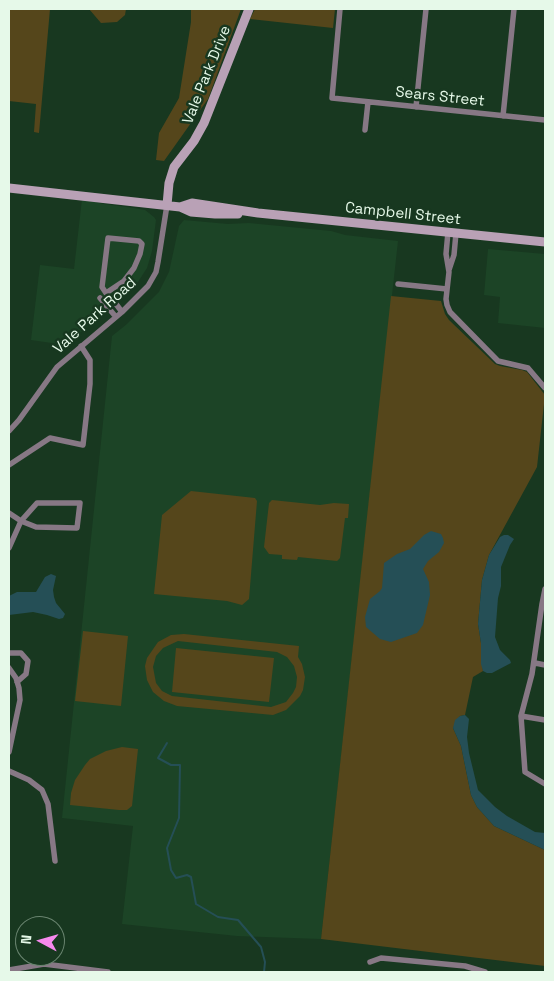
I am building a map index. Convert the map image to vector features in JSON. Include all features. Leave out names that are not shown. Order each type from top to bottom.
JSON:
[{"type":"main road","name":"Vale Park Drive","points":[[167,205],[169,183],[174,167],[194,142],[204,123],[249,9]]},
{"type":"main road","name":"Campbell Street","points":[[9,188],[167,205],[180,207],[191,212],[215,214],[258,213],[545,242]]},
{"type":"street","name":"Sears Street","points":[[340,9],[332,98],[545,120]]},
{"type":"street","points":[[416,107],[426,9]]},
{"type":"street","points":[[503,116],[514,9]]},
{"type":"street","points":[[365,130],[368,102]]},
{"type":"street","name":"Vale Park Road","points":[[11,428],[51,373],[122,312],[144,290],[156,272],[160,257],[167,205]]},
{"type":"street","points":[[452,233],[446,254],[449,272],[447,305],[450,312],[495,359],[501,363],[528,368],[545,388]]},
{"type":"street","points":[[106,293],[124,281],[134,268],[142,244],[139,241],[108,238],[102,288],[106,293],[122,312]]},
{"type":"street","points":[[398,284],[447,289]]},
{"type":"street","points":[[100,298],[116,317]]},
{"type":"street","points":[[9,465],[50,438],[84,445],[90,384],[90,360],[81,346]]},
{"type":"street","points":[[9,421],[11,428]]},
{"type":"street","points":[[9,513],[21,521],[36,527],[77,528],[80,503],[37,503],[21,521],[9,548]]},
{"type":"street","points":[[545,589],[535,663],[521,716],[525,772],[545,784]]},
{"type":"street","points":[[9,652],[21,653],[28,661],[26,674],[17,682]]},
{"type":"street","points":[[535,663],[545,665]]},
{"type":"street","points":[[9,668],[17,682],[20,700],[9,752]]},
{"type":"street","points":[[521,716],[545,720]]},
{"type":"street","points":[[9,772],[29,780],[42,790],[48,804],[55,861]]},
{"type":"street","points":[[370,962],[381,958],[464,966],[485,972]]},
{"type":"street","points":[[9,970],[44,964],[108,972]]},
{"type":"shaded area","points":[[9,9],[50,9],[39,133],[34,132],[36,104],[9,101]]},
{"type":"shaded area","points":[[89,9],[126,9],[125,15],[117,22],[101,23]]},
{"type":"shaded area","points":[[191,9],[241,9],[208,99],[164,161],[156,160],[159,133],[179,98],[191,22]]},
{"type":"shaded area","points":[[255,9],[335,9],[333,28],[250,19]]},
{"type":"shaded area","points":[[82,199],[145,210],[154,217],[156,220],[152,251],[147,268],[136,285],[66,345],[31,340],[40,265],[74,269]]},
{"type":"shaded area","points":[[184,220],[228,224],[249,223],[331,231],[345,235],[398,241],[321,939],[237,936],[122,924],[133,826],[62,818],[112,336],[159,292],[169,272],[179,226]]},
{"type":"shaded area","points":[[488,249],[545,254],[545,328],[498,323],[500,297],[484,295]]},
{"type":"shaded area","points":[[391,296],[441,301],[449,320],[495,364],[527,372],[545,395],[537,467],[489,555],[482,580],[478,624],[483,671],[473,677],[465,715],[460,716],[453,728],[461,746],[471,795],[477,807],[494,826],[545,850],[545,966],[321,939]]},
{"type":"shaded area","points":[[191,491],[255,498],[257,501],[249,599],[242,605],[227,601],[154,594],[162,515]]},
{"type":"shaded area","points":[[272,500],[320,505],[334,503],[349,504],[348,518],[345,518],[340,558],[337,561],[298,557],[297,560],[282,559],[282,555],[269,554],[264,547],[269,503]]},
{"type":"shaded area","points":[[83,631],[128,636],[121,706],[75,701]]},
{"type":"shaded area","points":[[184,634],[299,646],[298,657],[305,677],[303,690],[300,696],[286,710],[273,715],[177,706],[164,701],[153,692],[147,680],[145,666],[147,658],[158,642],[171,635]],"holes":[[[178,641],[277,652],[287,657],[294,666],[297,677],[296,687],[286,702],[271,707],[172,696],[162,691],[156,683],[153,667],[156,656],[163,648]]]},
{"type":"shaded area","points":[[176,648],[274,658],[269,702],[172,692]]},
{"type":"shaded area","points":[[122,747],[138,749],[132,806],[127,810],[119,810],[70,805],[75,780],[90,759],[106,751]]},
{"type":"water","points":[[431,531],[441,534],[444,543],[439,552],[428,561],[423,569],[429,582],[430,595],[423,625],[417,633],[391,642],[380,639],[366,627],[365,617],[370,599],[382,588],[384,563],[397,554],[410,549],[424,535]]},
{"type":"water","points":[[504,535],[514,539],[501,567],[501,586],[498,598],[495,637],[500,650],[511,663],[492,673],[487,673],[483,671],[481,664],[481,643],[478,624],[482,580],[489,555],[500,537]]},
{"type":"water","points":[[51,574],[56,576],[53,590],[54,597],[56,603],[65,614],[63,618],[59,619],[33,612],[9,615],[9,596],[17,592],[36,592],[45,577]]},
{"type":"water","points":[[465,715],[469,719],[467,737],[469,753],[478,790],[507,816],[535,832],[545,833],[545,850],[494,826],[477,807],[471,795],[461,746],[453,728],[455,720]]},
{"type":"waterway","points":[[167,743],[158,758],[171,765],[180,765],[179,818],[167,848],[171,870],[176,878],[187,875],[191,877],[196,904],[218,917],[238,920],[261,947],[265,962],[264,972]]}]
